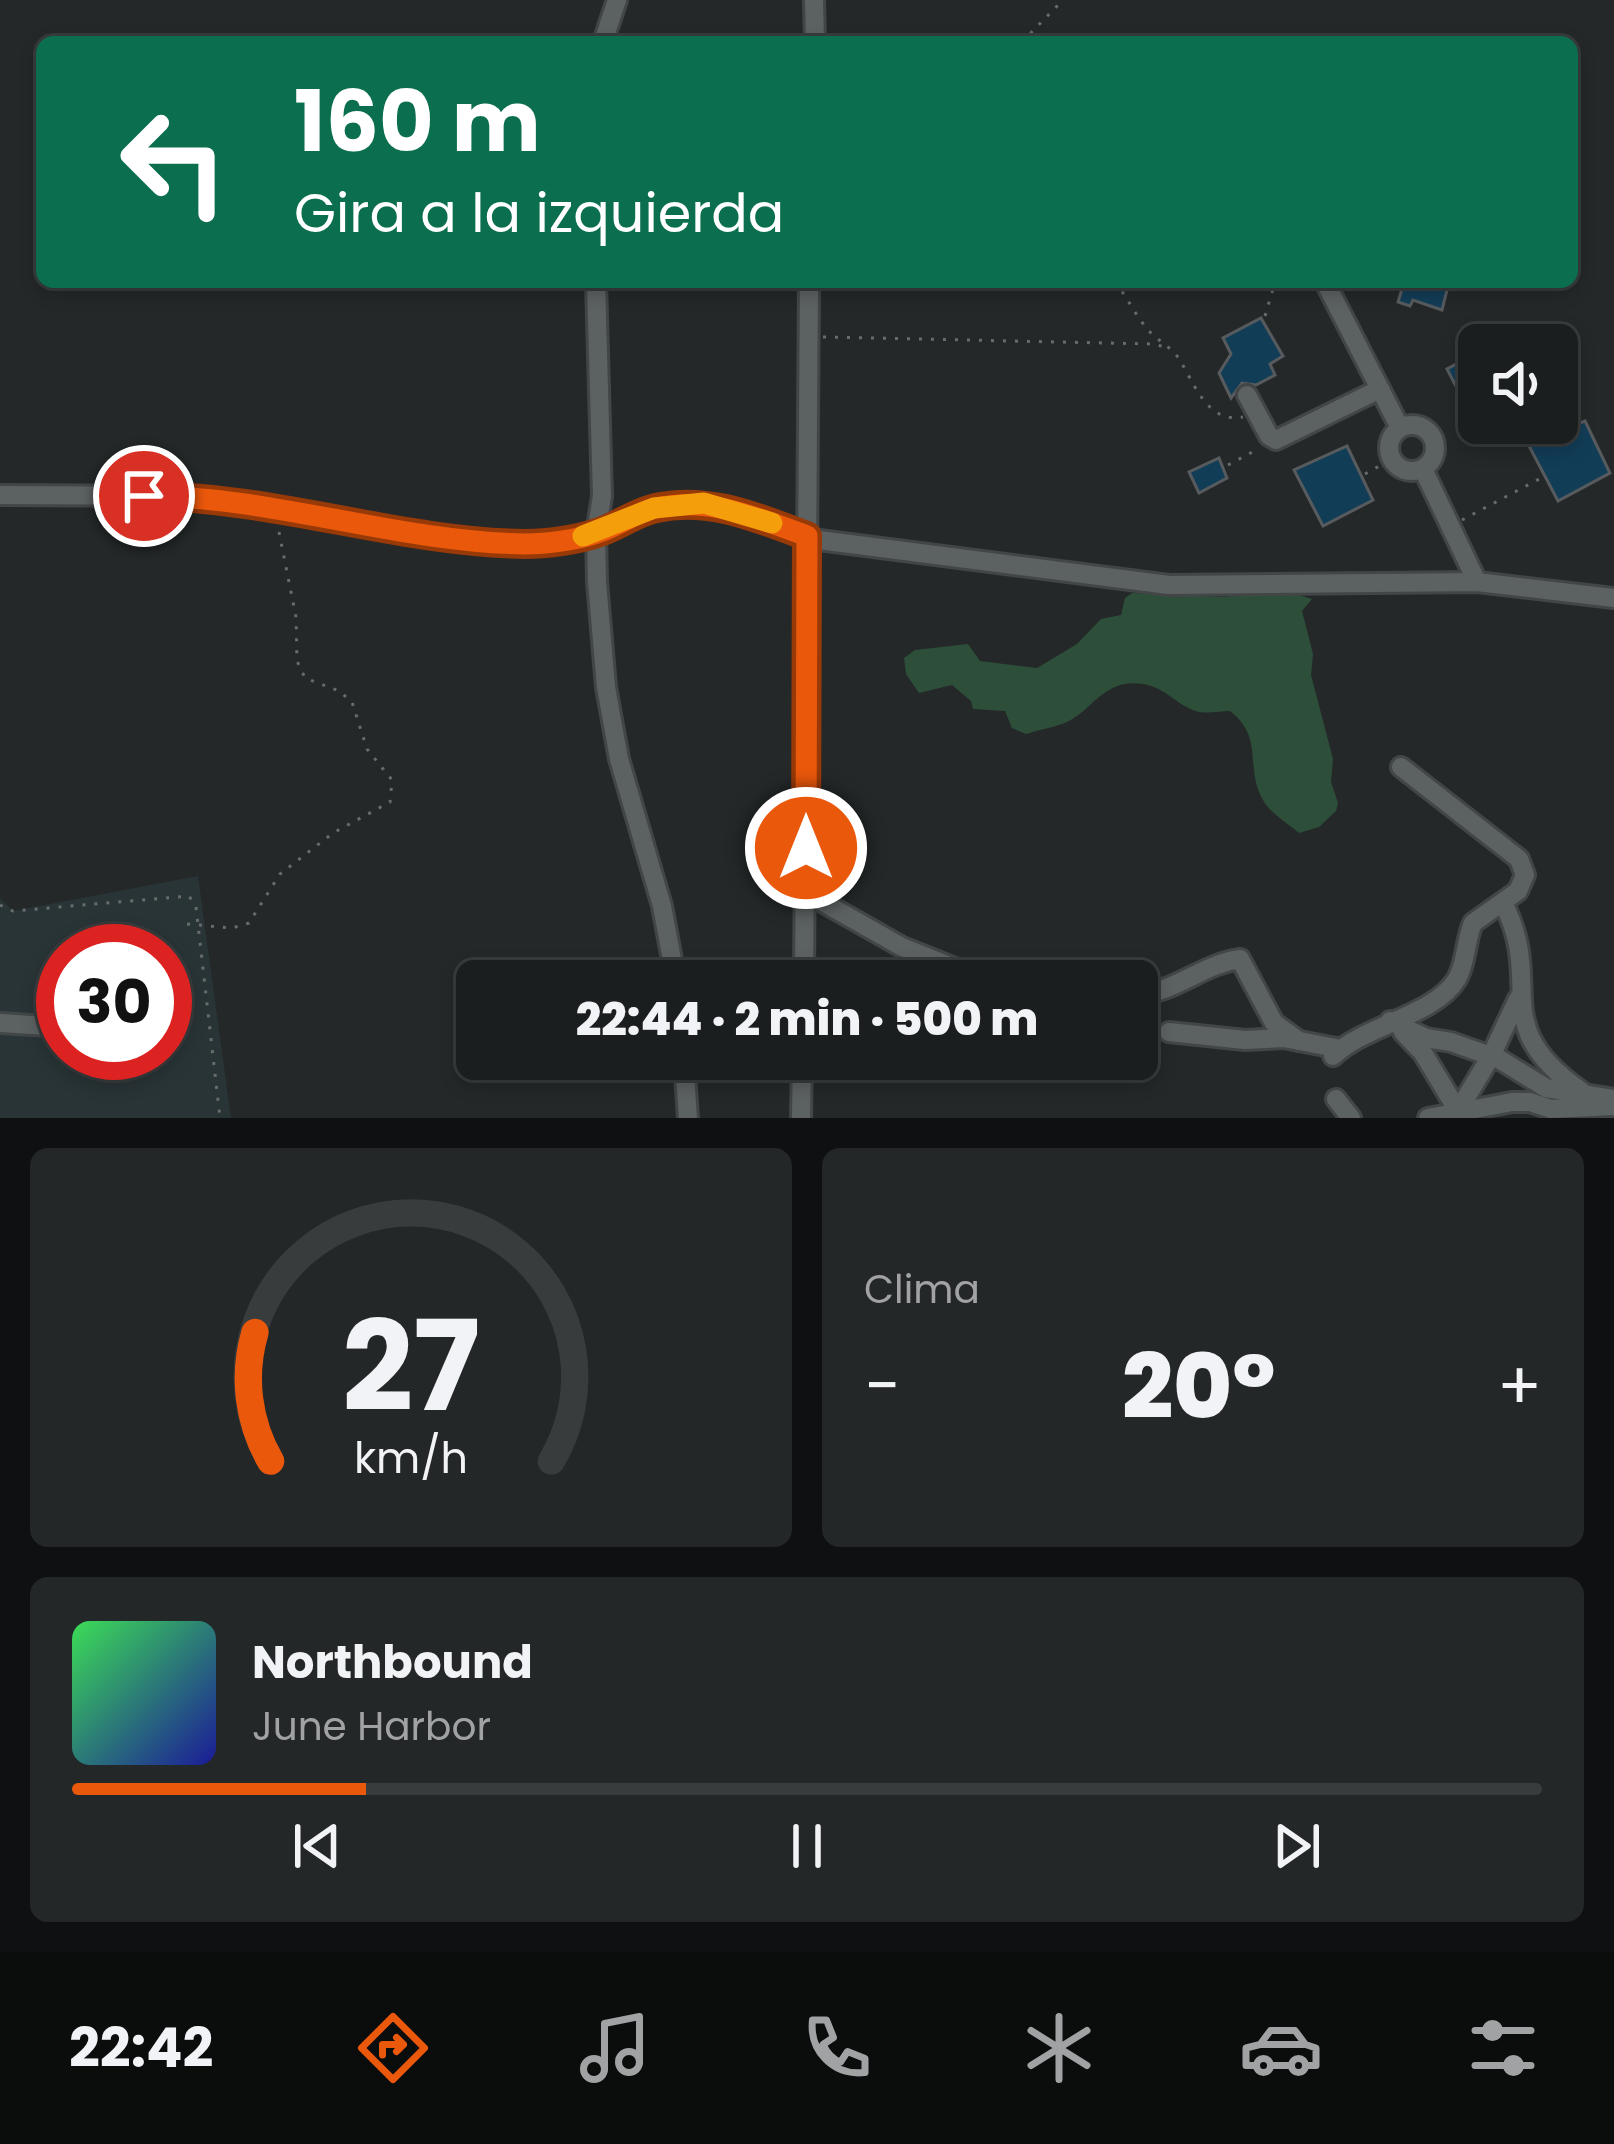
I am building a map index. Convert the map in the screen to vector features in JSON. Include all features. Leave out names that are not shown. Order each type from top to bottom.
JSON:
[{"type":"street","points":[[604,36],[617,0]]},
{"type":"street","points":[[814,0],[815,36]]},
{"type":"street","points":[[596,288],[602,496],[596,534],[611,728],[662,906],[672,960]]},
{"type":"street","points":[[804,960],[809,288]]},
{"type":"street","points":[[1328,288],[1400,428]]},
{"type":"street","points":[[1251,403],[1276,440],[1379,389]]},
{"type":"street","points":[[1422,427],[1433,437],[1436,452],[1423,469],[1409,471],[1392,459],[1391,439],[1400,428],[1422,427]]},
{"type":"street","points":[[1423,469],[1477,582]]},
{"type":"street","points":[[0,496],[180,496],[276,518],[530,544],[596,534],[654,508],[704,503],[807,536],[1169,585],[1477,582],[1614,598]]},
{"type":"street","points":[[1169,1032],[1227,1039],[1270,1036],[1337,1053],[1449,988],[1465,959],[1473,923],[1518,891],[1525,875],[1519,859],[1401,767]]},
{"type":"street","points":[[806,892],[902,947],[935,960]]},
{"type":"street","points":[[1503,903],[1520,942],[1520,1006],[1537,1052],[1585,1094]]},
{"type":"street","points":[[1158,990],[1213,965],[1240,959],[1274,1022],[1299,1041]]},
{"type":"street","points":[[1458,1111],[1491,1056],[1521,989]]},
{"type":"street","points":[[1390,1021],[1426,1038],[1491,1056],[1546,1088],[1614,1102]]},
{"type":"street","points":[[1390,1021],[1423,1053],[1458,1111]]},
{"type":"street","points":[[0,1023],[36,1026]]},
{"type":"street","points":[[685,1080],[688,1118]]},
{"type":"street","points":[[801,1118],[802,1080]]},
{"type":"street","points":[[1336,1099],[1351,1118]]},
{"type":"street","points":[[1428,1118],[1512,1102],[1551,1109],[1614,1102]]},
{"type":"path","points":[[1028,36],[1063,0]]},
{"type":"path","points":[[1119,288],[1143,325],[1169,348],[1201,398],[1216,412],[1234,419],[1251,403]]},
{"type":"path","points":[[1265,316],[1273,288]]},
{"type":"path","points":[[809,338],[1169,348]]},
{"type":"path","points":[[1228,465],[1276,440]]},
{"type":"path","points":[[1365,474],[1392,459]]},
{"type":"path","points":[[1450,526],[1543,477]]},
{"type":"path","points":[[192,925],[232,928],[249,923],[280,874],[333,833],[390,802],[392,794],[392,780],[367,749],[352,702],[339,691],[304,678],[297,661],[296,617],[276,518]]},
{"type":"path","points":[[0,905],[13,911],[189,896],[196,907],[220,1118]]},
{"type":"shaded area","points":[[198,876],[231,1118],[0,1118],[0,898],[13,911]]},
{"type":"green space","points":[[1278,589],[1312,599],[1302,611],[1338,803],[1319,827],[1299,833],[1263,800],[1251,742],[1230,711],[1197,711],[1157,688],[1129,684],[1107,691],[1072,719],[1026,734],[1012,728],[1005,711],[973,709],[971,701],[952,685],[919,693],[906,674],[904,658],[915,650],[968,644],[980,661],[1037,668],[1077,644],[1101,619],[1121,615],[1125,598],[1132,593],[1225,597]]},
{"type":"building","points":[[1402,288],[1448,288],[1442,310],[1413,300],[1410,306],[1398,302]]},
{"type":"building","points":[[1261,318],[1283,356],[1270,364],[1275,375],[1256,385],[1242,383],[1231,398],[1219,373],[1231,354],[1223,338]]},
{"type":"building","points":[[1458,363],[1458,390],[1447,369]]},
{"type":"building","points":[[1585,421],[1610,473],[1558,501],[1529,446],[1578,444],[1578,424]]},
{"type":"building","points":[[1347,446],[1373,500],[1323,526],[1294,470]]},
{"type":"building","points":[[1219,458],[1227,478],[1199,493],[1189,472]]},
{"type":"slow traffic","points":[[583,536],[654,508],[704,503],[772,523]]},
{"type":"route","points":[[144,496],[180,496],[427,534],[530,544],[596,534],[654,508],[704,503],[807,536],[806,848]]}]
